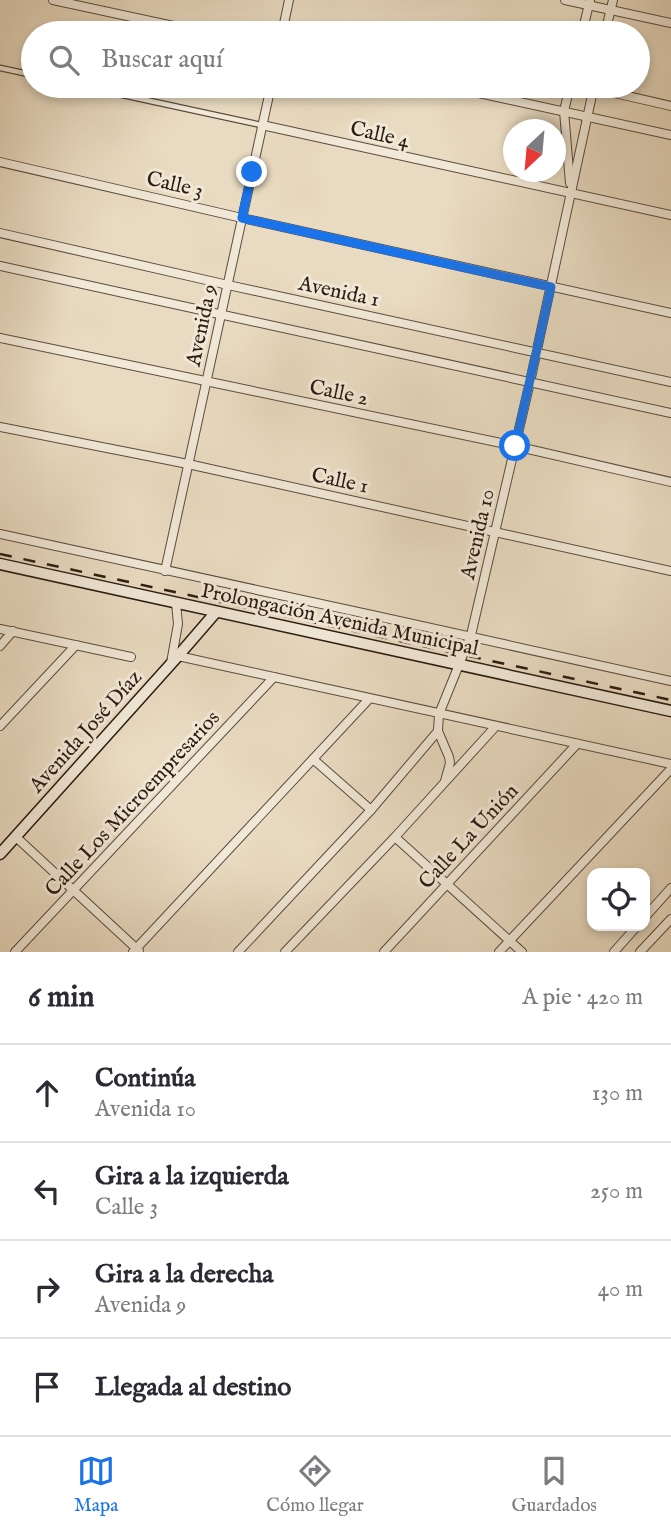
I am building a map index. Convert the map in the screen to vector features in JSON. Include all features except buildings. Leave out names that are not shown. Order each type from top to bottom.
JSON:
[{"type":"main road","name":"Prolongación Avenida Municipal","points":[[0,564],[671,711]]},
{"type":"main road","name":"Avenida José Díaz","points":[[0,854],[216,612]]},
{"type":"street","points":[[53,0],[150,21]]},
{"type":"street","points":[[285,21],[289,0]]},
{"type":"street","points":[[565,0],[589,3],[671,23]]},
{"type":"street","points":[[609,21],[612,0]]},
{"type":"street","points":[[585,21],[589,3]]},
{"type":"street","name":"Avenida 9","points":[[165,571],[268,98]]},
{"type":"street","points":[[503,98],[671,135]]},
{"type":"street","name":"Avenida 10","points":[[567,98],[564,111],[570,194]]},
{"type":"street","name":"Avenida 10","points":[[438,731],[439,714],[471,635],[537,353],[589,98]]},
{"type":"street","points":[[639,98],[671,106]]},
{"type":"street","name":"Calle 4","points":[[262,125],[671,215]]},
{"type":"street","name":"Calle 3","points":[[0,162],[671,313]]},
{"type":"street","name":"Avenida 1","points":[[0,233],[671,382]]},
{"type":"street","points":[[0,266],[671,413]]},
{"type":"street","name":"Calle 2","points":[[0,338],[515,446],[671,482]]},
{"type":"street","name":"Calle 1","points":[[0,427],[188,464],[671,571]]},
{"type":"street","name":"Prolongación Avenida Municipal","points":[[0,534],[471,635],[671,681]]},
{"type":"street","name":"Avenida José Díaz","points":[[174,660],[178,625],[176,603]]},
{"type":"street","points":[[0,629],[131,657]]},
{"type":"street","points":[[0,646],[13,631]]},
{"type":"street","points":[[0,726],[76,645]]},
{"type":"street","points":[[174,660],[274,677],[671,767],[499,952]]},
{"type":"street","name":"Calle Los Microempresarios","points":[[15,952],[274,677]]},
{"type":"street","points":[[16,837],[137,951],[369,699]]},
{"type":"street","points":[[285,952],[496,726]]},
{"type":"street","points":[[239,952],[371,810],[438,731],[450,763],[444,783]]},
{"type":"street","name":"Calle La Unión","points":[[384,952],[577,744]]},
{"type":"street","points":[[313,759],[371,810]]},
{"type":"street","points":[[395,837],[522,952]]},
{"type":"street","points":[[650,911],[671,888]]},
{"type":"street","points":[[640,952],[671,919]]},
{"type":"street","points":[[614,952],[633,931]]},
{"type":"lane","points":[[0,68],[21,72]]},
{"type":"lane","name":"Calle 4","points":[[136,98],[262,125]]},
{"type":"railway","points":[[0,554],[671,700]]},
{"type":"route","points":[[252,172],[242,218],[551,287],[515,446]]}]
